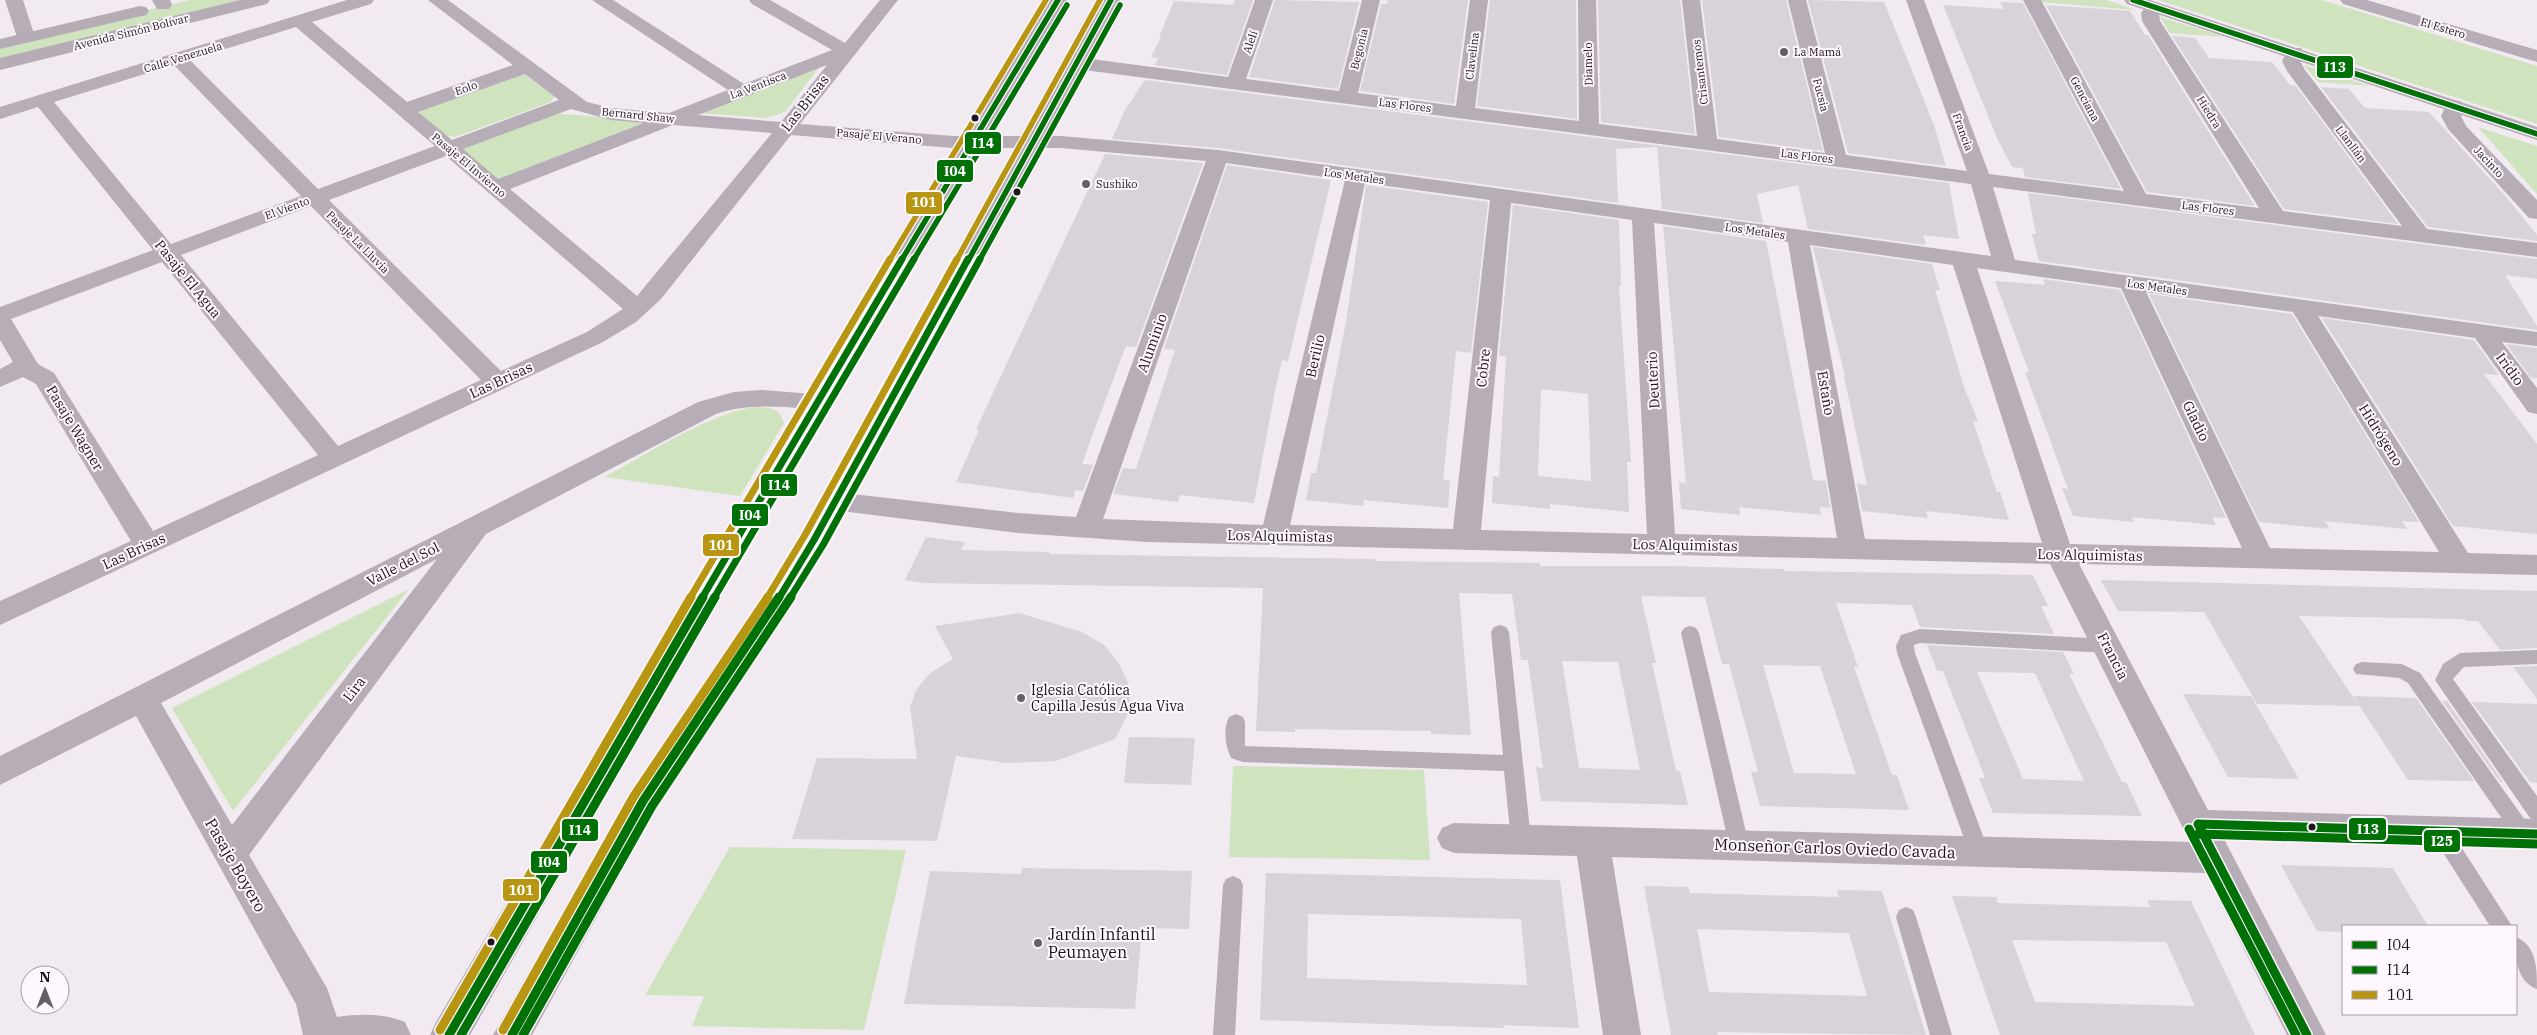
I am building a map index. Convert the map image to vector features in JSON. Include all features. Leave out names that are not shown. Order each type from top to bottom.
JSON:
[{"type":"main road","name":"Avenida Simón Bolívar","points":[[0,44],[162,2],[182,0]]},
{"type":"main road","name":"Avenida Simón Bolívar","points":[[0,64],[261,0]]},
{"type":"main road","points":[[449,1035],[816,401],[1058,0]]},
{"type":"main road","points":[[512,1035],[638,809],[762,625],[835,502],[1110,0]]},
{"type":"street","points":[[14,0],[26,37]]},
{"type":"street","name":"Calle Venezuela","points":[[0,113],[365,0]]},
{"type":"street","name":"Bernard Shaw","points":[[437,0],[580,106],[600,112],[785,128]]},
{"type":"street","points":[[601,0],[742,91]]},
{"type":"street","points":[[758,0],[846,51]]},
{"type":"street","name":"Las Brisas","points":[[0,614],[606,331],[638,309],[653,294],[846,51],[889,0]]},
{"type":"street","name":"Alelí","points":[[1235,84],[1264,0]]},
{"type":"street","name":"Begonia","points":[[1347,98],[1371,0]]},
{"type":"street","name":"Clavelina","points":[[1465,113],[1479,0]]},
{"type":"street","name":"Diamelo","points":[[1587,0],[1589,129]]},
{"type":"street","name":"Crisantemos","points":[[1691,0],[1708,144]]},
{"type":"street","name":"Fucsia","points":[[1797,0],[1837,160]]},
{"type":"street","name":"Francia","points":[[1915,0],[1980,178],[2004,266]]},
{"type":"street","name":"Genciana","points":[[2032,0],[2138,198]]},
{"type":"street","points":[[2133,0],[2295,52],[2537,134]]},
{"type":"street","name":"El Estero","points":[[2349,0],[2537,56]]},
{"type":"street","name":"Hiedra","points":[[2154,7],[2150,13],[2151,21],[2275,216]]},
{"type":"street","name":"Pasaje El Invierno","points":[[299,20],[638,309]]},
{"type":"street","name":"La Ventisca","points":[[495,187],[846,51]]},
{"type":"street","name":"Llanllán","points":[[2295,52],[2292,60],[2296,71],[2419,234]]},
{"type":"street","name":"Pasaje La Lluvia","points":[[177,58],[497,382]]},
{"type":"street","name":"Las Flores","points":[[1076,63],[2537,250]]},
{"type":"street","name":"Eolo","points":[[404,110],[528,67]]},
{"type":"street","name":"Pasaje El Agua","points":[[42,100],[334,458]]},
{"type":"street","name":"El Viento","points":[[0,315],[574,101]]},
{"type":"street","name":"Jacinto","points":[[2455,106],[2451,116],[2458,129],[2537,214]]},
{"type":"street","name":"Pasaje El Verano","points":[[785,128],[972,142]]},
{"type":"street","name":"Los Metales","points":[[972,142],[1097,144],[1218,156],[2537,339]]},
{"type":"street","name":"Aluminio","points":[[1086,529],[1218,156]]},
{"type":"street","name":"Berilio","points":[[1274,536],[1356,176]]},
{"type":"street","name":"Cobre","points":[[1466,540],[1501,196]]},
{"type":"street","name":"Deuterio","points":[[1643,215],[1662,545]]},
{"type":"street","name":"Estaño","points":[[1798,237],[1853,550]]},
{"type":"street","name":"Francia","points":[[1963,260],[2060,555],[2307,1035]]},
{"type":"street","name":"Gladio","points":[[2130,283],[2262,558]]},
{"type":"street","name":"Hidrógeno","points":[[2301,307],[2460,563]]},
{"type":"street","points":[[0,320],[26,363],[24,368],[0,379]]},
{"type":"street","name":"Iridio","points":[[2483,332],[2537,406]]},
{"type":"street","name":"Pasaje Wagner","points":[[24,368],[45,379],[147,545]]},
{"type":"street","name":"Valle del Sol","points":[[0,771],[478,525],[720,404],[761,396],[816,401]]},
{"type":"street","name":"Los Alquimistas","points":[[835,502],[1086,529],[1274,536],[2060,555],[2537,564]]},
{"type":"street","name":"Lira","points":[[230,854],[478,525]]},
{"type":"street","name":"Pasaje Boyero","points":[[142,698],[314,1000],[322,1035]]},
{"type":"street","points":[[2198,824],[2440,831],[2532,826]]},
{"type":"street","name":"Monseñor Carlos Oviedo Cavada","points":[[1454,838],[2216,858]]},
{"type":"street","points":[[1592,842],[1622,1035]]},
{"type":"street","points":[[336,1035],[364,1032],[392,1035]]},
{"type":"lane","points":[[1500,632],[1521,840]]},
{"type":"lane","points":[[1690,633],[1739,846]]},
{"type":"lane","points":[[1980,852],[1906,653],[1905,646],[1907,640],[1920,636],[2108,646]]},
{"type":"lane","points":[[2532,826],[2444,680],[2447,672],[2460,660],[2537,657]]},
{"type":"lane","points":[[2362,669],[2396,670],[2414,678],[2532,826]]},
{"type":"lane","points":[[1236,722],[1235,744],[1238,752],[1243,754],[1513,763]]},
{"type":"lane","points":[[2440,831],[2501,925]]},
{"type":"lane","points":[[1224,1035],[1232,885]]},
{"type":"lane","points":[[1906,917],[1941,1035]]},
{"type":"lane","points":[[2517,949],[2537,979]]},
{"type":"green space","points":[[190,0],[240,0],[0,59],[0,46]]},
{"type":"green space","points":[[2039,0],[2107,0],[2135,10],[2040,2]]},
{"type":"green space","points":[[2158,0],[2322,0],[2537,66],[2537,124]]},
{"type":"green space","points":[[2160,17],[2226,37],[2170,33]]},
{"type":"green space","points":[[821,65],[785,112],[766,118],[697,113]]},
{"type":"green space","points":[[2304,65],[2370,86],[2318,82]]},
{"type":"green space","points":[[516,74],[524,74],[554,96],[551,102],[455,137],[445,136],[419,115],[421,108]]},
{"type":"green space","points":[[551,113],[650,121],[494,181],[460,147]]},
{"type":"green space","points":[[2478,127],[2537,146],[2537,194]]},
{"type":"green space","points":[[755,407],[774,409],[780,414],[784,423],[740,496],[604,477],[698,426],[718,417]]},
{"type":"green space","points":[[409,589],[233,811],[172,708]]},
{"type":"green space","points":[[1233,766],[1424,770],[1430,860],[1229,857]]},
{"type":"green space","points":[[730,847],[906,850],[864,1030],[692,1026],[704,996],[645,995]]},
{"type":"building","points":[[1235,0],[1253,0],[1227,75],[1154,65],[1159,58],[1151,57],[1161,37],[1159,37],[1174,1],[1233,5]]},
{"type":"building","points":[[1275,0],[1359,2],[1338,89],[1249,77]]},
{"type":"building","points":[[1388,0],[1468,0],[1454,104],[1360,91],[1381,4],[1387,4]]},
{"type":"building","points":[[1490,0],[1576,0],[1577,119],[1477,106]]},
{"type":"building","points":[[1598,0],[1680,0],[1695,134],[1601,122]]},
{"type":"building","points":[[1702,0],[1786,0],[1823,151],[1719,137]]},
{"type":"building","points":[[1808,0],[1884,2],[1934,125],[1946,166],[1848,153]]},
{"type":"building","points":[[2000,2],[2023,3],[2121,189],[2025,177],[2023,168],[2012,167],[1997,138],[1943,5],[2004,9]]},
{"type":"building","points":[[2046,5],[2130,11],[2145,35],[2148,35],[2255,206],[2147,192]]},
{"type":"building","points":[[2172,36],[2195,38],[2209,58],[2272,62],[2290,85],[2296,86],[2398,224],[2284,209]]},
{"type":"building","points":[[1145,80],[1949,183],[1959,239],[1923,235],[1926,245],[1808,229],[1798,185],[1757,194],[1763,223],[1662,209],[1657,147],[1616,149],[1618,203],[1218,148],[1112,139],[1125,110]]},
{"type":"building","points":[[2321,87],[2349,89],[2365,108],[2429,112],[2508,199],[2537,235],[2537,241],[2428,227]]},
{"type":"building","points":[[1105,154],[1203,163],[1136,347],[1126,346],[1096,425],[1082,464],[1093,465],[1083,491],[1075,490],[1073,498],[956,482],[979,430],[976,430],[984,412]]},
{"type":"building","points":[[1227,165],[1331,180],[1288,361],[1282,360],[1254,503],[1180,495],[1178,502],[1113,494],[1123,468],[1136,469],[1175,350],[1164,349]]},
{"type":"building","points":[[1366,185],[1488,202],[1471,353],[1456,351],[1443,480],[1450,481],[1448,508],[1364,500],[1363,506],[1306,500],[1311,473],[1316,473],[1346,322]]},
{"type":"building","points":[[2028,193],[2537,259],[2537,279],[2505,275],[2537,326],[2537,330],[2039,261],[2032,234],[2036,234]]},
{"type":"building","points":[[1513,205],[1619,220],[1621,286],[1619,286],[1631,462],[1627,462],[1629,512],[1550,504],[1550,509],[1492,503],[1493,476],[1499,477],[1506,357],[1499,355]],"holes":[[[1541,389],[1588,394],[1591,481],[1538,476]]]},
{"type":"building","points":[[1663,226],[1766,241],[1813,480],[1826,481],[1830,508],[1820,507],[1821,515],[1739,507],[1740,515],[1681,509],[1679,482],[1686,483]]},
{"type":"building","points":[[1813,247],[1932,264],[1940,290],[1935,290],[1964,387],[1978,421],[1973,421],[1997,492],[2000,492],[2009,520],[1926,511],[1928,518],[1862,511],[1857,484],[1867,485],[1845,376]]},
{"type":"building","points":[[2043,279],[2120,290],[2226,518],[2212,517],[2216,525],[2132,517],[2134,522],[2073,516],[2062,488],[2068,489],[2025,372],[2029,372],[1995,281],[2045,285]]},
{"type":"building","points":[[2149,294],[2292,314],[2419,522],[2402,521],[2407,529],[2325,521],[2330,529],[2259,522]]},
{"type":"building","points":[[2322,318],[2474,340],[2499,375],[2484,374],[2537,444],[2537,534],[2453,526]]},
{"type":"building","points":[[2506,344],[2537,348],[2537,378],[2531,378]]},
{"type":"building","points":[[926,537],[965,542],[961,550],[1049,552],[1049,554],[1375,559],[1375,561],[1540,563],[1540,566],[1669,566],[1784,569],[1785,571],[2033,575],[2048,606],[2041,606],[2054,634],[1920,627],[1912,605],[1836,603],[1858,667],[1854,667],[1892,775],[1897,775],[1909,810],[1760,806],[1751,772],[1758,772],[1729,664],[1722,664],[1705,597],[1641,596],[1656,663],[1652,663],[1676,771],[1680,771],[1688,805],[1541,801],[1536,767],[1543,768],[1528,660],[1521,660],[1512,594],[1459,593],[1471,735],[1431,734],[1431,731],[1295,729],[1295,732],[1256,731],[1263,588],[925,583],[905,580]],"holes":[[[1562,661],[1618,662],[1640,770],[1579,768]],[[1763,665],[1820,666],[1856,774],[1794,773]]]},
{"type":"building","points":[[2101,580],[2537,591],[2537,648],[2500,650],[2478,621],[2466,621],[2464,619],[2299,616],[2359,706],[2257,704],[2204,612],[2118,611]]},
{"type":"building","name":"Iglesia Católica Capilla Jesús Agua Viva","points":[[1019,613],[1082,632],[1104,645],[1118,662],[1128,683],[1131,708],[1115,739],[1056,761],[1007,763],[956,756],[937,841],[792,839],[817,758],[917,759],[910,707],[916,690],[929,674],[953,659],[935,626]]},
{"type":"building","points":[[1927,645],[2063,652],[2074,674],[2069,674],[2122,782],[2126,782],[2142,816],[1993,813],[1979,778],[1985,778],[1943,671],[1937,671]],"holes":[[[1977,672],[2035,673],[2084,781],[2023,779]]]},
{"type":"building","points":[[2537,666],[2537,699],[2513,667]]},
{"type":"building","points":[[2183,694],[2251,696],[2299,779],[2228,777]]},
{"type":"building","points":[[2353,696],[2416,698],[2474,781],[2408,780]]},
{"type":"building","points":[[2442,701],[2447,701],[2503,782],[2500,782]]},
{"type":"building","points":[[2472,702],[2537,704],[2537,783],[2530,782]]},
{"type":"building","points":[[1129,737],[1195,738],[1191,785],[1124,783]]},
{"type":"building","points":[[2281,865],[2393,868],[2427,925],[2342,925],[2342,932],[2317,931]]},
{"type":"building","name":"Jardín Infantil Peumayen","points":[[1022,868],[1192,871],[1189,929],[1142,928],[1135,1009],[904,1004],[930,871],[1021,874]]},
{"type":"building","points":[[1266,873],[1560,880],[1579,1028],[1503,1025],[1504,1028],[1260,1020]],"holes":[[[1308,914],[1521,919],[1527,985],[1307,978]]]},
{"type":"building","points":[[1644,886],[1688,887],[1690,893],[1839,897],[1837,890],[1882,891],[1926,1035],[1717,1032],[1718,1035],[1671,1035]],"holes":[[[1697,929],[1849,933],[1867,996],[1709,992]]]},
{"type":"building","points":[[1952,896],[1996,897],[1998,903],[2150,907],[2147,900],[2191,901],[2255,1035],[2000,1035]],"holes":[[[2012,940],[2166,942],[2195,1006],[2035,1002]]]},
{"type":"transit line","name":"101","points":[[440,1030],[807,396],[1046,0]]},
{"type":"transit line","name":"I04","points":[[449,1035],[816,401],[1058,0]]},
{"type":"transit line","name":"101","points":[[503,1030],[634,796],[754,620],[805,535],[1100,0]]},
{"type":"transit line","name":"I04","points":[[512,1035],[643,801],[762,625],[814,540],[1111,0]]},
{"type":"transit line","name":"I13","points":[[2133,0],[2537,134]]},
{"type":"transit line","name":"I14","points":[[461,1035],[825,406],[1067,5]]},
{"type":"transit line","name":"I14","points":[[523,1035],[652,806],[770,631],[823,545],[1120,5]]},
{"type":"transit line","name":"I13","points":[[2198,824],[2537,834]]},
{"type":"transit line","name":"I13","points":[[2198,824],[2307,1035]]},
{"type":"transit line","name":"I25","points":[[2189,829],[2296,1035]]},
{"type":"transit line","name":"I25","points":[[2198,834],[2537,844]]},
{"type":"place","name":"La Mamá","points":[[1784,52]]},
{"type":"place","name":"Sushiko","points":[[1086,184]]},
{"type":"place","name":"Iglesia Católica Capilla Jesús Agua Viva","points":[[1021,698]]},
{"type":"place","name":"Jardín Infantil Peumayen","points":[[1038,943]]}]
